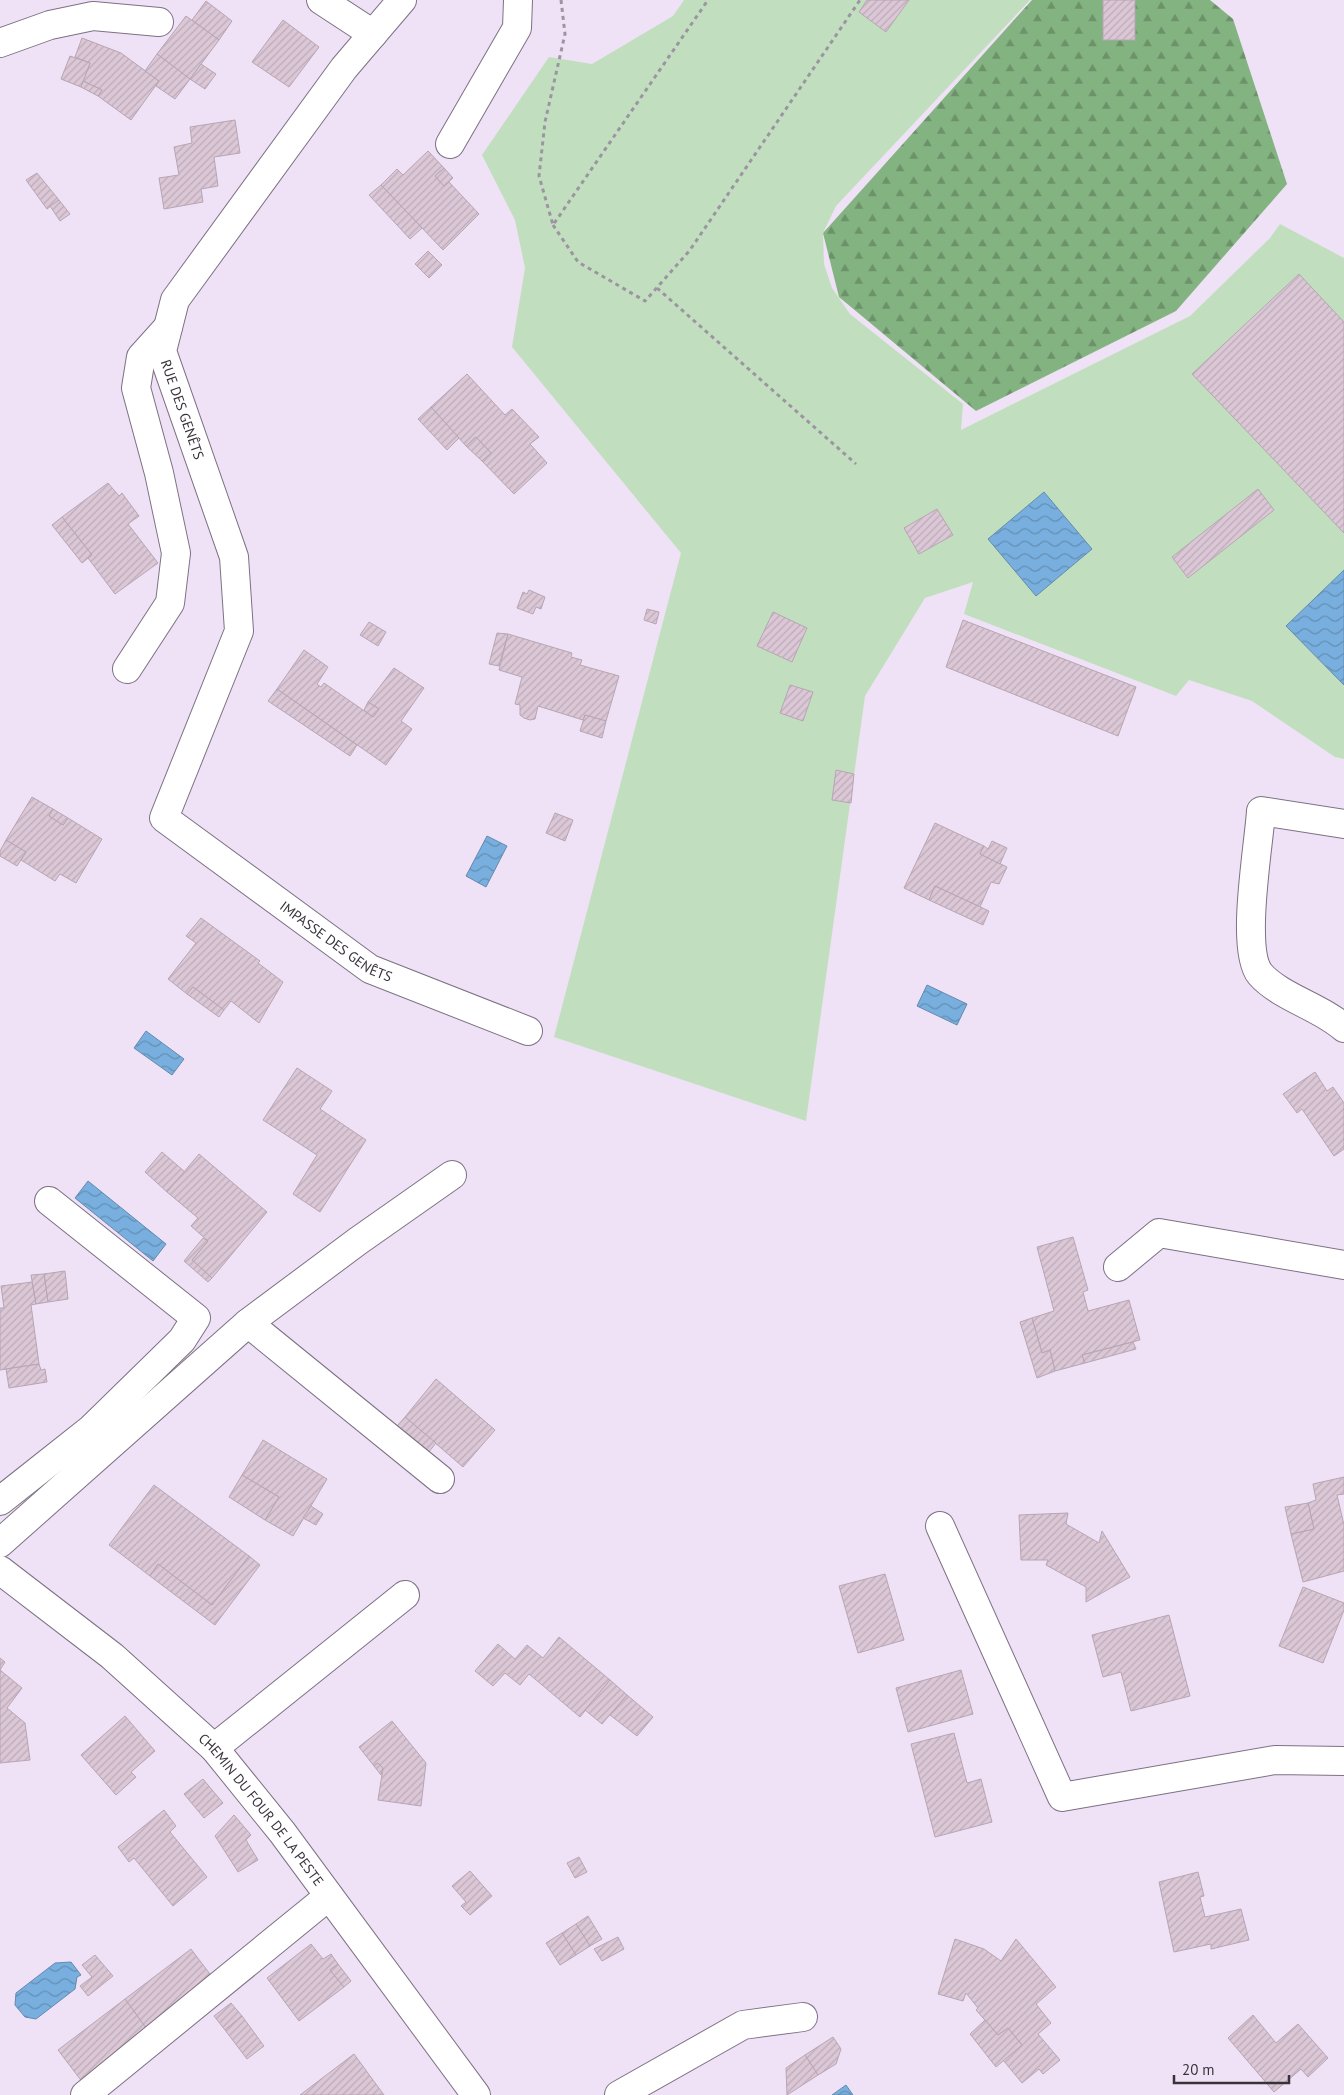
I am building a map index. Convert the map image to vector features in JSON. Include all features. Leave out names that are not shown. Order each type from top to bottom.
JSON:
[{"type":"street","points":[[321,0],[373,34]]},
{"type":"street","name":"RUE DES GENÊTS","points":[[164,818],[239,631],[234,557],[162,351],[175,300],[344,68],[402,0]]},
{"type":"street","points":[[450,144],[517,28],[518,0]]},
{"type":"street","points":[[0,43],[50,25],[93,16],[159,22]]},
{"type":"street","points":[[127,669],[170,603],[176,553],[159,473],[136,388],[141,357],[168,326]]},
{"type":"street","points":[[1344,824],[1261,811],[1250,923],[1252,950],[1259,973],[1276,986],[1344,1028]]},
{"type":"street","name":"IMPASSE DES GENÊTS","points":[[164,818],[370,969],[528,1031]]},
{"type":"street","points":[[0,1543],[248,1323],[358,1241],[452,1175]]},
{"type":"street","points":[[0,1501],[91,1429],[182,1340],[196,1318],[49,1201]]},
{"type":"street","points":[[1118,1267],[1159,1233],[1344,1265]]},
{"type":"street","points":[[248,1323],[440,1479]]},
{"type":"street","points":[[940,1526],[1062,1797],[1275,1760],[1344,1761]]},
{"type":"street","name":"CHEMIN DU FOUR DE LA PESTE","points":[[0,1570],[112,1656],[214,1748],[282,1832],[476,2095]]},
{"type":"street","points":[[214,1748],[405,1595]]},
{"type":"street","points":[[84,2095],[329,1896]]},
{"type":"street","points":[[618,2095],[744,2025],[803,2017]]},
{"type":"path","points":[[561,0],[565,34],[545,122],[539,176],[553,225],[578,262],[645,301],[690,250],[860,0]]},
{"type":"path","points":[[553,225],[708,0]]},
{"type":"path","points":[[657,288],[856,464]]},
{"type":"green space","points":[[684,0],[1030,0],[836,206],[823,233],[824,264],[832,288],[850,314],[963,404],[961,430],[1190,316],[1270,238],[1280,224],[1344,258],[1344,759],[1335,757],[1252,701],[1189,680],[1176,696],[964,614],[973,582],[925,598],[865,696],[806,1121],[554,1037],[681,553],[512,347],[525,268],[515,220],[482,155],[549,57],[592,64],[673,16]]},
{"type":"green space","points":[[1032,0],[1210,0],[1233,19],[1287,184],[1176,311],[976,411],[839,297],[823,233]]},
{"type":"water","points":[[1044,492],[1092,549],[1036,596],[988,539]]},
{"type":"water","points":[[1344,570],[1344,685],[1286,626]]},
{"type":"water","points":[[487,836],[507,846],[486,887],[466,876]]},
{"type":"water","points":[[927,985],[967,1004],[957,1025],[917,1006]]},
{"type":"water","points":[[146,1031],[184,1059],[172,1075],[134,1048]]},
{"type":"water","points":[[88,1181],[166,1244],[153,1261],[75,1198]]},
{"type":"water","points":[[71,1962],[81,1975],[77,1977],[75,1989],[36,2019],[25,2017],[15,2005],[16,1993],[55,1963]]},
{"type":"water","points":[[846,2085],[853,2095],[832,2095]]},
{"type":"building","points":[[867,0],[909,0],[886,32],[859,12]]},
{"type":"building","points":[[1103,0],[1135,0],[1135,40],[1103,40]]},
{"type":"building","points":[[206,1],[232,21],[219,40],[192,20]]},
{"type":"building","points":[[186,16],[219,40],[190,79],[157,54]]},
{"type":"building","points":[[283,20],[319,47],[289,87],[252,62]]},
{"type":"building","points":[[82,38],[121,53],[159,81],[131,120],[98,96],[102,90],[83,81],[90,63],[75,57]]},
{"type":"building","points":[[157,54],[190,79],[175,99],[156,86],[159,81],[145,71]]},
{"type":"building","points":[[70,56],[90,63],[81,87],[61,79]]},
{"type":"building","points":[[201,64],[216,74],[205,89],[190,79]]},
{"type":"building","points":[[83,81],[102,90],[98,96],[81,87]]},
{"type":"building","points":[[235,120],[240,153],[214,157],[218,186],[201,189],[203,202],[164,209],[159,178],[179,175],[174,147],[192,143],[190,127]]},
{"type":"building","points":[[428,151],[444,168],[435,176],[444,186],[449,182],[479,214],[443,250],[381,185],[397,169],[403,175]]},
{"type":"building","points":[[444,168],[453,178],[444,186],[435,176]]},
{"type":"building","points":[[37,173],[59,200],[47,209],[26,180]]},
{"type":"building","points":[[381,185],[422,228],[410,239],[369,195]]},
{"type":"building","points":[[59,200],[70,214],[60,221],[50,206]]},
{"type":"building","points":[[428,251],[442,265],[429,278],[415,264]]},
{"type":"building","points":[[1299,274],[1344,322],[1344,533],[1192,374]]},
{"type":"building","points":[[467,374],[505,415],[512,409],[539,437],[530,444],[547,463],[514,494],[482,461],[491,453],[476,437],[466,446],[431,407]]},
{"type":"building","points":[[431,407],[459,438],[447,450],[418,419]]},
{"type":"building","points":[[476,437],[491,453],[482,461],[466,446]]},
{"type":"building","points":[[108,483],[119,496],[122,493],[139,516],[128,524],[158,563],[115,594],[88,558],[92,555],[62,517]]},
{"type":"building","points":[[1258,489],[1274,510],[1188,578],[1172,557]]},
{"type":"building","points":[[937,509],[953,535],[919,554],[904,528]]},
{"type":"building","points":[[62,517],[92,555],[82,563],[52,525]]},
{"type":"building","points":[[529,590],[545,597],[541,609],[536,607],[533,614],[517,608],[523,592],[527,594]]},
{"type":"building","points":[[647,609],[659,612],[656,624],[644,620]]},
{"type":"building","points":[[773,612],[807,628],[792,662],[757,646]]},
{"type":"building","points":[[963,620],[1136,687],[1118,736],[946,667]]},
{"type":"building","points":[[369,622],[386,632],[378,646],[360,635]]},
{"type":"building","points":[[497,633],[508,634],[499,666],[489,664]]},
{"type":"building","points":[[508,634],[572,653],[571,657],[582,660],[580,665],[619,676],[606,721],[585,715],[583,720],[538,706],[535,719],[530,720],[520,715],[520,705],[515,704],[522,677],[499,670]]},
{"type":"building","points":[[304,650],[328,667],[317,684],[321,687],[324,683],[373,717],[379,709],[368,702],[394,668],[424,688],[401,721],[412,729],[386,765],[277,689]]},
{"type":"building","points":[[790,685],[813,692],[803,721],[780,713]]},
{"type":"building","points":[[277,689],[357,745],[350,756],[268,701]]},
{"type":"building","points":[[368,702],[379,709],[373,717],[364,710]]},
{"type":"building","points":[[585,715],[606,721],[602,738],[580,731]]},
{"type":"building","points":[[836,770],[854,774],[851,803],[832,800]]},
{"type":"building","points":[[32,797],[53,809],[49,816],[63,825],[68,818],[102,839],[76,883],[60,874],[55,881],[21,860],[26,852],[6,840]]},
{"type":"building","points":[[53,809],[68,818],[63,825],[49,816]]},
{"type":"building","points":[[555,813],[573,820],[565,841],[546,833]]},
{"type":"building","points":[[935,823],[984,846],[980,854],[1007,867],[999,884],[991,882],[980,907],[935,886],[929,900],[904,888]]},
{"type":"building","points":[[6,840],[26,852],[17,866],[0,856],[0,851]]},
{"type":"building","points":[[992,841],[1007,848],[1000,864],[980,854],[984,846],[988,849]]},
{"type":"building","points":[[935,886],[989,911],[983,925],[929,900]]},
{"type":"building","points":[[201,918],[260,961],[258,963],[283,982],[259,1023],[231,1001],[224,1010],[193,987],[187,994],[168,979],[196,943],[186,936]]},
{"type":"building","points":[[193,987],[224,1010],[219,1017],[187,994]]},
{"type":"building","points":[[297,1068],[332,1091],[320,1109],[366,1140],[320,1212],[293,1194],[317,1155],[263,1120]]},
{"type":"building","points":[[1315,1072],[1327,1091],[1333,1087],[1344,1103],[1344,1149],[1334,1156],[1302,1109],[1297,1113],[1283,1094]]},
{"type":"building","points":[[162,1152],[185,1172],[167,1192],[145,1172]]},
{"type":"building","points":[[199,1154],[267,1212],[212,1278],[192,1260],[208,1241],[191,1226],[198,1218],[167,1192]]},
{"type":"building","points":[[1073,1237],[1088,1290],[1083,1292],[1088,1311],[1129,1300],[1140,1340],[1082,1355],[1085,1363],[1055,1371],[1050,1350],[1042,1353],[1032,1318],[1054,1311],[1037,1247]]},
{"type":"building","points":[[203,1238],[208,1241],[192,1260],[212,1278],[208,1282],[184,1261]]},
{"type":"building","points":[[65,1271],[68,1299],[48,1302],[44,1274]]},
{"type":"building","points":[[44,1274],[48,1302],[36,1304],[31,1275]]},
{"type":"building","points":[[32,1282],[36,1304],[31,1305],[39,1364],[0,1370],[0,1308],[4,1308],[1,1286]]},
{"type":"building","points":[[1032,1318],[1042,1353],[1050,1350],[1055,1371],[1037,1378],[1020,1322]]},
{"type":"building","points":[[1133,1342],[1136,1349],[1085,1363],[1082,1355]]},
{"type":"building","points":[[39,1364],[41,1370],[45,1369],[47,1382],[9,1388],[6,1369]]},
{"type":"building","points":[[436,1379],[495,1430],[463,1467],[405,1417]]},
{"type":"building","points":[[405,1417],[436,1443],[428,1453],[397,1426]]},
{"type":"building","points":[[263,1440],[327,1479],[293,1536],[265,1520],[279,1497],[242,1475]]},
{"type":"building","points":[[242,1475],[279,1497],[265,1520],[229,1497]]},
{"type":"building","points":[[1344,1477],[1344,1494],[1337,1495],[1344,1525],[1344,1571],[1303,1582],[1291,1534],[1314,1529],[1308,1503],[1316,1500],[1313,1484]]},
{"type":"building","points":[[154,1485],[249,1556],[212,1605],[158,1564],[150,1576],[109,1545]]},
{"type":"building","points":[[1308,1503],[1314,1529],[1291,1534],[1285,1507]]},
{"type":"building","points":[[311,1506],[323,1514],[316,1525],[303,1518]]},
{"type":"building","points":[[1068,1513],[1066,1524],[1099,1543],[1102,1531],[1130,1577],[1086,1602],[1086,1587],[1046,1565],[1048,1560],[1021,1560],[1019,1515]]},
{"type":"building","points":[[249,1556],[260,1565],[215,1625],[150,1576],[158,1564],[212,1605]]},
{"type":"building","points":[[885,1574],[904,1640],[858,1653],[839,1586]]},
{"type":"building","points":[[1303,1587],[1344,1603],[1344,1610],[1323,1663],[1279,1646]]},
{"type":"building","points":[[1169,1615],[1190,1696],[1131,1711],[1121,1672],[1103,1677],[1092,1635]]},
{"type":"building","points":[[559,1637],[610,1680],[580,1717],[529,1674],[520,1685],[505,1673],[493,1686],[475,1671],[498,1644],[515,1659],[527,1645],[543,1658]]},
{"type":"building","points":[[0,1658],[5,1662],[0,1670]]},
{"type":"building","points":[[0,1670],[22,1688],[7,1708],[25,1723],[30,1760],[0,1763]]},
{"type":"building","points":[[961,1670],[973,1714],[908,1732],[896,1688]]},
{"type":"building","points":[[610,1680],[627,1695],[602,1724],[585,1710]]},
{"type":"building","points":[[627,1695],[653,1717],[637,1736],[610,1715]]},
{"type":"building","points":[[125,1716],[155,1751],[131,1772],[136,1777],[116,1795],[81,1755]]},
{"type":"building","points":[[392,1721],[426,1763],[421,1806],[378,1800],[383,1768],[378,1763],[374,1766],[359,1747]]},
{"type":"building","points":[[954,1733],[967,1783],[981,1779],[992,1822],[935,1837],[911,1744]]},
{"type":"building","points":[[378,1763],[383,1768],[381,1775],[374,1766]]},
{"type":"building","points":[[203,1779],[223,1803],[204,1818],[184,1794]]},
{"type":"building","points":[[164,1810],[176,1826],[170,1832],[207,1877],[173,1906],[134,1858],[129,1862],[118,1847]]},
{"type":"building","points":[[234,1815],[251,1835],[246,1840],[258,1860],[238,1872],[215,1836]]},
{"type":"building","points":[[579,1857],[587,1872],[575,1878],[567,1863]]},
{"type":"building","points":[[470,1871],[492,1896],[470,1915],[461,1906],[466,1902],[452,1886]]},
{"type":"building","points":[[1198,1872],[1204,1896],[1200,1897],[1205,1917],[1241,1909],[1249,1940],[1211,1949],[1211,1944],[1174,1952],[1159,1882]]},
{"type":"building","points":[[588,1916],[602,1939],[590,1946],[576,1924]]},
{"type":"building","points":[[576,1924],[590,1946],[576,1955],[562,1933]]},
{"type":"building","points":[[562,1933],[576,1955],[560,1965],[546,1943]]},
{"type":"building","points":[[618,1937],[624,1949],[602,1961],[594,1949]]},
{"type":"building","points":[[955,1939],[984,1949],[1001,1961],[1016,1939],[1056,1987],[1036,2004],[1051,2023],[1038,2034],[1060,2060],[1043,2074],[1039,2069],[1022,2083],[1003,2060],[1022,2045],[1008,2028],[998,2035],[976,2010],[978,2008],[966,1993],[963,2001],[938,1994]]},
{"type":"building","points":[[311,1944],[323,1959],[331,1954],[338,1964],[330,1970],[344,1987],[299,2021],[267,1978]]},
{"type":"building","points":[[191,1949],[216,1982],[149,2032],[125,1999]]},
{"type":"building","points":[[95,1955],[113,1976],[88,1996],[80,1986],[92,1977],[82,1965]]},
{"type":"building","points":[[338,1964],[351,1981],[344,1987],[330,1970]]},
{"type":"building","points":[[125,1999],[149,2032],[83,2083],[58,2050]]},
{"type":"building","points":[[231,2003],[242,2016],[225,2030],[214,2016]]},
{"type":"building","points":[[1253,2015],[1276,2043],[1298,2024],[1328,2058],[1308,2077],[1301,2069],[1274,2092],[1228,2038]]},
{"type":"building","points":[[242,2016],[264,2046],[247,2059],[225,2030]]},
{"type":"building","points":[[985,2020],[998,2035],[1008,2028],[1022,2045],[996,2067],[970,2034]]},
{"type":"building","points":[[833,2037],[841,2049],[836,2064],[818,2075],[805,2055]]},
{"type":"building","points":[[354,2054],[384,2095],[300,2095]]},
{"type":"building","points":[[805,2055],[818,2075],[787,2095],[786,2068]]}]
